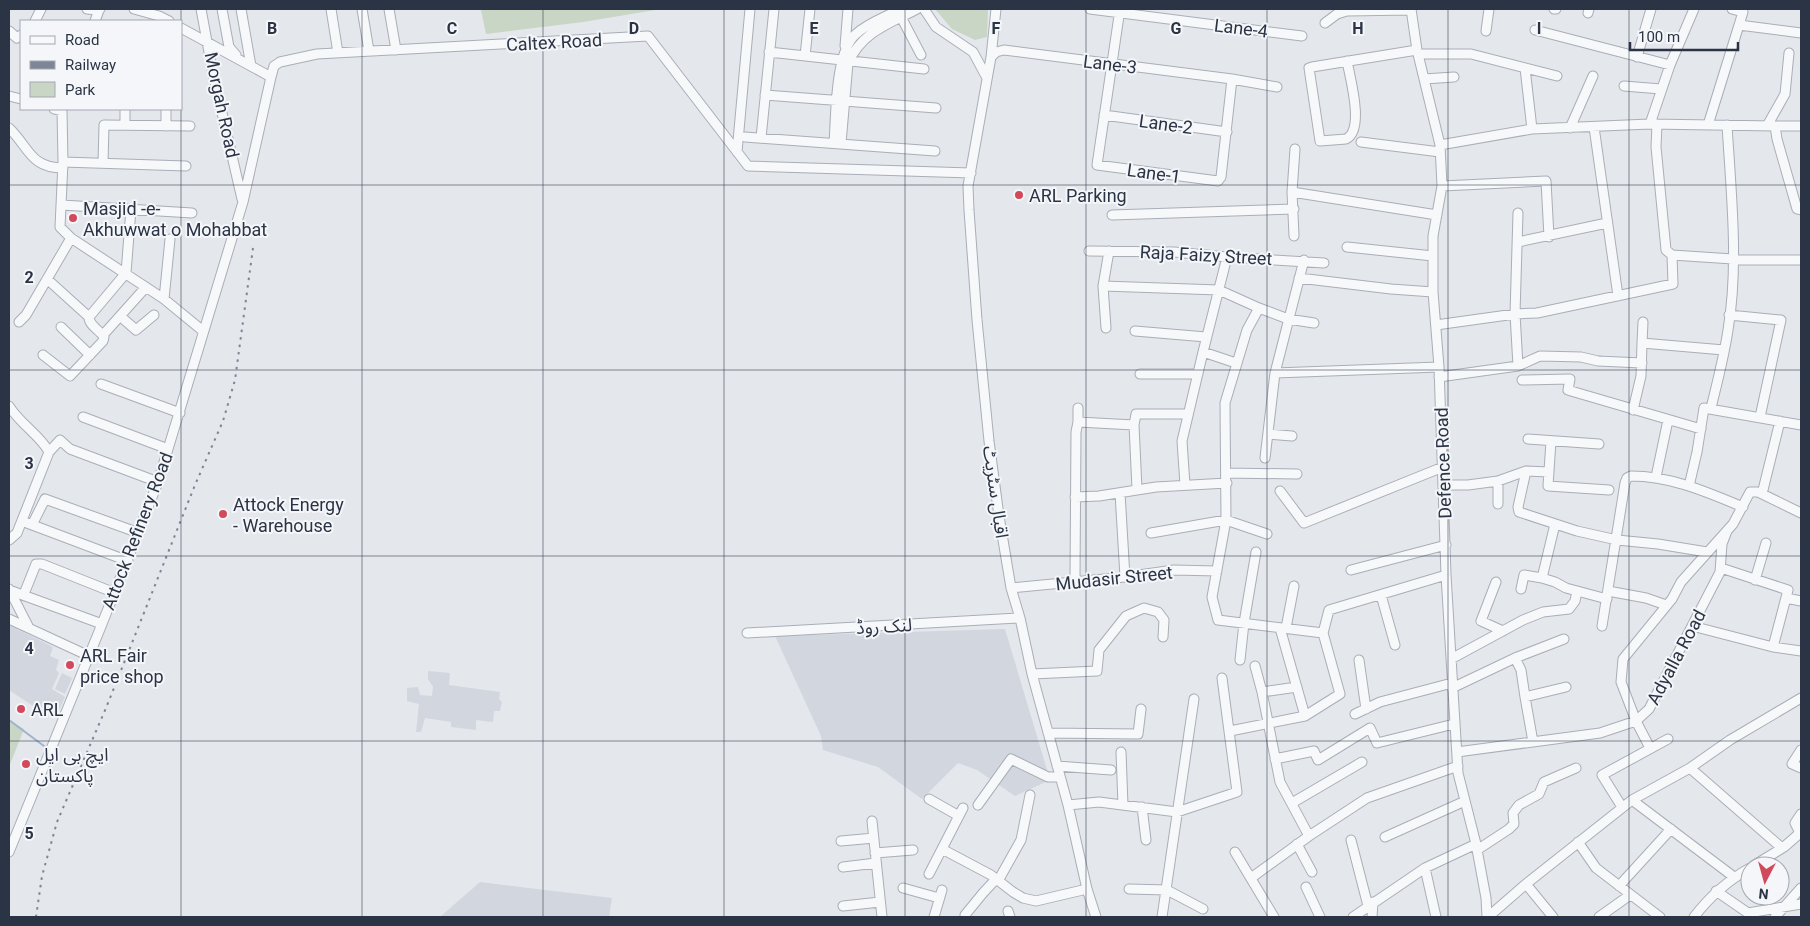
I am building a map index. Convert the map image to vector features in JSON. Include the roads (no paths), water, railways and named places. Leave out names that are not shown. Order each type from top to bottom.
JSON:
[{"type":"street","points":[[87,9],[99,9]]},
{"type":"street","points":[[134,9],[167,20]]},
{"type":"street","name":"Morgah Road","points":[[201,9],[213,74],[243,202]]},
{"type":"street","points":[[222,9],[229,47],[240,60]]},
{"type":"street","points":[[241,9],[251,66]]},
{"type":"street","points":[[331,9],[338,53]]},
{"type":"street","points":[[362,9],[370,52]]},
{"type":"street","points":[[389,9],[396,50]]},
{"type":"street","points":[[737,152],[750,9]]},
{"type":"street","points":[[761,138],[774,9]]},
{"type":"street","points":[[805,56],[810,9]]},
{"type":"street","points":[[837,143],[848,9]]},
{"type":"street","points":[[845,49],[854,35],[899,11],[917,9]]},
{"type":"street","points":[[924,9],[936,27],[972,52],[987,78]]},
{"type":"street","name":"اقبال سٹریٹ","points":[[996,9],[991,57],[968,186],[969,219],[988,432],[1011,588],[1096,917]]},
{"type":"street","name":"Lane-4","points":[[1090,9],[1120,11],[1302,36]]},
{"type":"street","points":[[1325,23],[1337,14],[1347,11],[1411,9]]},
{"type":"street","name":"Defence Road","points":[[1411,9],[1418,52],[1440,149],[1442,186],[1434,236],[1433,292],[1439,372],[1446,575],[1454,724],[1458,766],[1486,898],[1487,917]]},
{"type":"street","points":[[1486,31],[1489,9]]},
{"type":"street","points":[[1638,56],[1651,9]]},
{"type":"street","points":[[1694,9],[1661,89],[1653,124],[1666,250],[1672,255],[1733,260],[1801,260]]},
{"type":"street","points":[[1708,125],[1743,10],[1732,9]]},
{"type":"street","points":[[845,61],[867,36],[899,11]]},
{"type":"street","points":[[899,11],[921,55]]},
{"type":"street","points":[[1104,115],[1120,11]]},
{"type":"street","points":[[1739,25],[1801,33]]},
{"type":"street","points":[[182,29],[271,77],[243,202]]},
{"type":"street","points":[[1535,30],[1670,65]]},
{"type":"street","points":[[9,31],[16,38],[20,36]]},
{"type":"street","name":"Caltex Road","points":[[271,77],[274,66],[280,62],[317,54],[648,36],[748,166],[971,173]]},
{"type":"street","name":"Lane-3","points":[[991,57],[996,52],[1004,50],[1232,79],[1277,87]]},
{"type":"street","points":[[769,52],[924,69]]},
{"type":"street","points":[[1347,61],[1356,112],[1354,132],[1350,138],[1320,141],[1309,68],[1347,61],[1418,52],[1471,54],[1557,76]]},
{"type":"street","points":[[1789,53],[1785,94],[1771,126],[1777,139],[1797,209],[1801,210]]},
{"type":"street","points":[[1525,68],[1532,130]]},
{"type":"street","points":[[1570,128],[1593,76]]},
{"type":"street","points":[[1424,79],[1454,77]]},
{"type":"street","points":[[1227,132],[1232,79]]},
{"type":"street","points":[[1624,86],[1661,89]]},
{"type":"street","points":[[765,95],[936,108]]},
{"type":"street","points":[[58,110],[62,111],[63,165],[60,227],[70,238],[164,299],[204,331]]},
{"type":"street","points":[[124,110],[125,125]]},
{"type":"street","points":[[166,110],[166,126]]},
{"type":"street","name":"Lane-2","points":[[1104,115],[1227,132]]},
{"type":"street","name":"Lane-1","points":[[1104,115],[1097,165],[1211,181],[1218,181],[1221,177],[1227,132]]},
{"type":"street","points":[[1361,142],[1440,149],[1532,130],[1653,124],[1801,126]]},
{"type":"street","points":[[103,163],[104,125],[190,126]]},
{"type":"street","points":[[1711,408],[1724,350],[1733,260],[1733,215],[1727,125]]},
{"type":"street","points":[[1594,127],[1606,223],[1618,296]]},
{"type":"street","points":[[9,128],[37,161],[52,168],[63,165],[103,163],[186,166]]},
{"type":"street","points":[[745,137],[935,151]]},
{"type":"street","points":[[1294,236],[1292,192],[1295,149]]},
{"type":"street","points":[[1442,186],[1546,181],[1549,237]]},
{"type":"street","points":[[1292,192],[1437,215]]},
{"type":"street","name":"Attock Refinery Road","points":[[9,852],[128,561],[158,482],[243,202]]},
{"type":"street","points":[[62,205],[192,213]]},
{"type":"street","points":[[89,317],[126,273],[131,209]]},
{"type":"street","points":[[1112,215],[1294,209]]},
{"type":"street","points":[[1518,213],[1515,314],[1518,366]]},
{"type":"street","points":[[1518,242],[1549,237],[1606,223]]},
{"type":"street","points":[[19,322],[26,315],[70,238]]},
{"type":"street","points":[[164,299],[170,239]]},
{"type":"street","points":[[1347,247],[1433,256]]},
{"type":"street","points":[[1106,328],[1103,286],[1109,250]]},
{"type":"street","name":"Raja Faizy Street","points":[[1089,251],[1174,252],[1227,257],[1304,260],[1324,263]]},
{"type":"street","points":[[1436,325],[1515,314],[1537,313],[1673,284],[1672,255]]},
{"type":"street","points":[[1185,485],[1182,441],[1227,257]]},
{"type":"street","points":[[1265,458],[1274,373],[1304,260]]},
{"type":"street","points":[[1300,278],[1433,292]]},
{"type":"street","points":[[47,279],[89,317],[90,323],[103,335]]},
{"type":"street","points":[[1103,286],[1219,290],[1288,319],[1314,323]]},
{"type":"street","points":[[43,355],[70,376],[103,341],[103,335],[146,287]]},
{"type":"street","points":[[1258,308],[1247,330],[1225,403],[1226,520],[1212,597],[1218,620],[1323,633]]},
{"type":"street","points":[[120,316],[136,330],[154,315]]},
{"type":"street","points":[[1729,315],[1781,320],[1760,418]]},
{"type":"street","points":[[1633,410],[1641,376],[1643,322]]},
{"type":"street","points":[[61,327],[90,355]]},
{"type":"street","points":[[1135,331],[1206,337]]},
{"type":"street","points":[[1642,343],[1724,350]]},
{"type":"street","points":[[1203,352],[1236,363]]},
{"type":"street","points":[[1274,373],[1439,372],[1518,366],[1540,356],[1642,363]]},
{"type":"street","points":[[1140,374],[1198,374]]},
{"type":"street","points":[[1522,380],[1570,379],[1568,390],[1701,429]]},
{"type":"street","points":[[101,384],[180,413]]},
{"type":"street","points":[[9,406],[20,422],[39,439],[48,452]]},
{"type":"street","points":[[1078,408],[1076,432],[1075,577],[1079,582]]},
{"type":"street","points":[[1689,486],[1704,408],[1801,425]]},
{"type":"street","points":[[1137,490],[1134,426],[1136,414],[1188,414]]},
{"type":"street","points":[[84,416],[168,449]]},
{"type":"street","points":[[1656,477],[1668,420]]},
{"type":"street","points":[[1762,494],[1780,421]]},
{"type":"street","points":[[1078,422],[1134,426]]},
{"type":"street","points":[[1268,434],[1292,436]]},
{"type":"street","points":[[1528,439],[1600,444]]},
{"type":"street","points":[[9,540],[17,533],[48,452],[60,440],[70,449],[158,482]]},
{"type":"street","points":[[1551,440],[1548,486],[1609,490]]},
{"type":"street","points":[[1280,491],[1304,523],[1443,467]]},
{"type":"street","points":[[1443,485],[1468,485],[1498,481],[1526,471],[1549,472]]},
{"type":"street","points":[[1526,471],[1518,508],[1519,512],[1555,524],[1617,540],[1708,552]]},
{"type":"street","points":[[1075,497],[1099,496],[1227,478],[1297,474]]},
{"type":"street","points":[[1602,626],[1617,540],[1624,483],[1627,478],[1631,476],[1656,477],[1689,486],[1744,507]]},
{"type":"street","points":[[1498,481],[1498,504]]},
{"type":"street","points":[[1650,748],[1636,721],[1621,682],[1623,659],[1669,602],[1681,582],[1734,524],[1750,492],[1758,492],[1801,513]]},
{"type":"street","points":[[1120,493],[1125,578]]},
{"type":"street","points":[[32,525],[45,499],[139,533]]},
{"type":"street","points":[[1151,533],[1226,520],[1267,534]]},
{"type":"street","points":[[22,521],[128,561]]},
{"type":"street","points":[[1542,578],[1555,524]]},
{"type":"street","name":"Adyalla Road","points":[[1457,752],[1600,733],[1636,721],[1650,709],[1720,572],[1722,544],[1727,531]]},
{"type":"street","points":[[1755,580],[1766,543]]},
{"type":"street","points":[[1351,570],[1446,545]]},
{"type":"street","points":[[1240,660],[1256,552]]},
{"type":"street","points":[[24,594],[36,564],[42,564],[115,593]]},
{"type":"street","points":[[1720,568],[1788,590],[1773,647]]},
{"type":"street","name":"Mudasir Street","points":[[1011,588],[1125,578],[1174,570],[1217,571]]},
{"type":"street","points":[[1230,731],[1305,716],[1340,694],[1323,633],[1329,610],[1446,575]]},
{"type":"street","points":[[1521,589],[1524,575],[1542,578],[1577,591],[1669,602]]},
{"type":"street","points":[[1496,582],[1481,621],[1503,631]]},
{"type":"street","points":[[1294,586],[1283,628],[1296,687],[1305,716]]},
{"type":"street","points":[[9,590],[102,624]]},
{"type":"street","points":[[9,590],[28,626]]},
{"type":"street","points":[[1451,660],[1523,620],[1543,612],[1569,609],[1576,601],[1577,591]]},
{"type":"street","points":[[1381,595],[1395,646]]},
{"type":"street","points":[[1786,598],[1801,601]]},
{"type":"street","points":[[1032,674],[1097,671],[1099,650],[1104,643],[1126,616],[1144,608],[1158,612],[1164,620],[1163,637]]},
{"type":"street","name":"لنک روڈ","points":[[747,633],[1020,618]]},
{"type":"street","points":[[9,619],[28,626],[89,656]]},
{"type":"street","points":[[1692,626],[1773,647],[1801,651]]},
{"type":"street","points":[[1355,714],[1380,702],[1452,686],[1564,639]]},
{"type":"street","points":[[1515,658],[1521,670],[1533,742]]},
{"type":"street","points":[[1360,660],[1366,709]]},
{"type":"street","points":[[1254,666],[1262,692],[1280,782],[1309,836]]},
{"type":"street","points":[[1068,805],[1099,802],[1177,812],[1237,792],[1222,678]]},
{"type":"street","points":[[1262,692],[1296,687]]},
{"type":"street","points":[[1525,697],[1566,687]]},
{"type":"street","points":[[1487,917],[1632,800],[1690,768],[1730,740],[1801,698]]},
{"type":"street","points":[[1162,917],[1194,699]]},
{"type":"street","points":[[1048,733],[1138,734],[1141,709]]},
{"type":"street","points":[[1275,759],[1314,751],[1318,760],[1370,728],[1377,743],[1454,724]]},
{"type":"street","points":[[1622,807],[1602,775],[1668,739]]},
{"type":"street","points":[[1801,750],[1792,764],[1801,768]]},
{"type":"street","points":[[1121,752],[1124,805]]},
{"type":"street","points":[[978,806],[1012,759],[1048,777],[1060,777]]},
{"type":"street","points":[[1292,803],[1362,762]]},
{"type":"street","points":[[1057,766],[1111,770]]},
{"type":"street","points":[[1251,878],[1297,844],[1367,798],[1458,766]]},
{"type":"street","points":[[1353,917],[1425,868],[1476,847],[1509,829],[1514,824],[1513,813],[1519,806],[1539,794],[1544,782],[1576,768]]},
{"type":"street","points":[[1690,768],[1782,848]]},
{"type":"street","points":[[965,915],[982,893],[997,880],[1021,840],[1030,795]]},
{"type":"street","points":[[929,799],[961,812],[930,874]]},
{"type":"street","points":[[1632,800],[1734,877]]},
{"type":"street","points":[[1384,837],[1465,801]]},
{"type":"street","points":[[1142,807],[1146,840]]},
{"type":"street","points":[[1769,856],[1800,833],[1795,823],[1801,814]]},
{"type":"street","points":[[872,822],[882,917]]},
{"type":"street","points":[[1619,886],[1671,829]]},
{"type":"street","points":[[841,840],[874,838]]},
{"type":"street","points":[[1351,840],[1372,917]]},
{"type":"street","points":[[1578,842],[1596,868],[1660,917]]},
{"type":"street","points":[[1297,844],[1312,872]]},
{"type":"street","points":[[942,849],[997,880],[1018,895],[1036,900],[1088,889]]},
{"type":"street","points":[[875,853],[912,850]]},
{"type":"street","points":[[1235,852],[1274,917]]},
{"type":"street","points":[[843,867],[876,863]]},
{"type":"street","points":[[1425,868],[1436,917]]},
{"type":"street","points":[[1694,917],[1716,891],[1740,873]]},
{"type":"street","points":[[1526,884],[1553,917]]},
{"type":"street","points":[[1306,887],[1320,917]]},
{"type":"street","points":[[903,888],[940,894],[934,917]]},
{"type":"street","points":[[1790,900],[1801,888]]},
{"type":"street","points":[[1129,889],[1167,890],[1203,910]]},
{"type":"street","points":[[1716,891],[1748,913],[1784,906]]},
{"type":"street","points":[[1599,917],[1630,894]]},
{"type":"street","points":[[843,906],[880,902]]},
{"type":"street","points":[[1775,917],[1784,906]]},
{"type":"waterway","points":[[9,720],[48,749]]},
{"type":"waterway","points":[[52,752],[58,757]]},
{"type":"railway","points":[[36,917],[42,876],[57,822],[106,708],[195,485],[223,421],[235,380],[253,248]]},
{"type":"place","name":"ARL Parking","points":[[1019,195]]},
{"type":"place","name":"Masjid -e- Akhuwwat o Mohabbat","points":[[73,218]]},
{"type":"place","name":"Attock Energy - Warehouse","points":[[223,514]]},
{"type":"place","name":"ARL Fair price shop","points":[[70,665]]},
{"type":"place","name":"ARL","points":[[21,709]]},
{"type":"place","name":"ایچ بی ایل پاکستان","points":[[26,764]]}]
